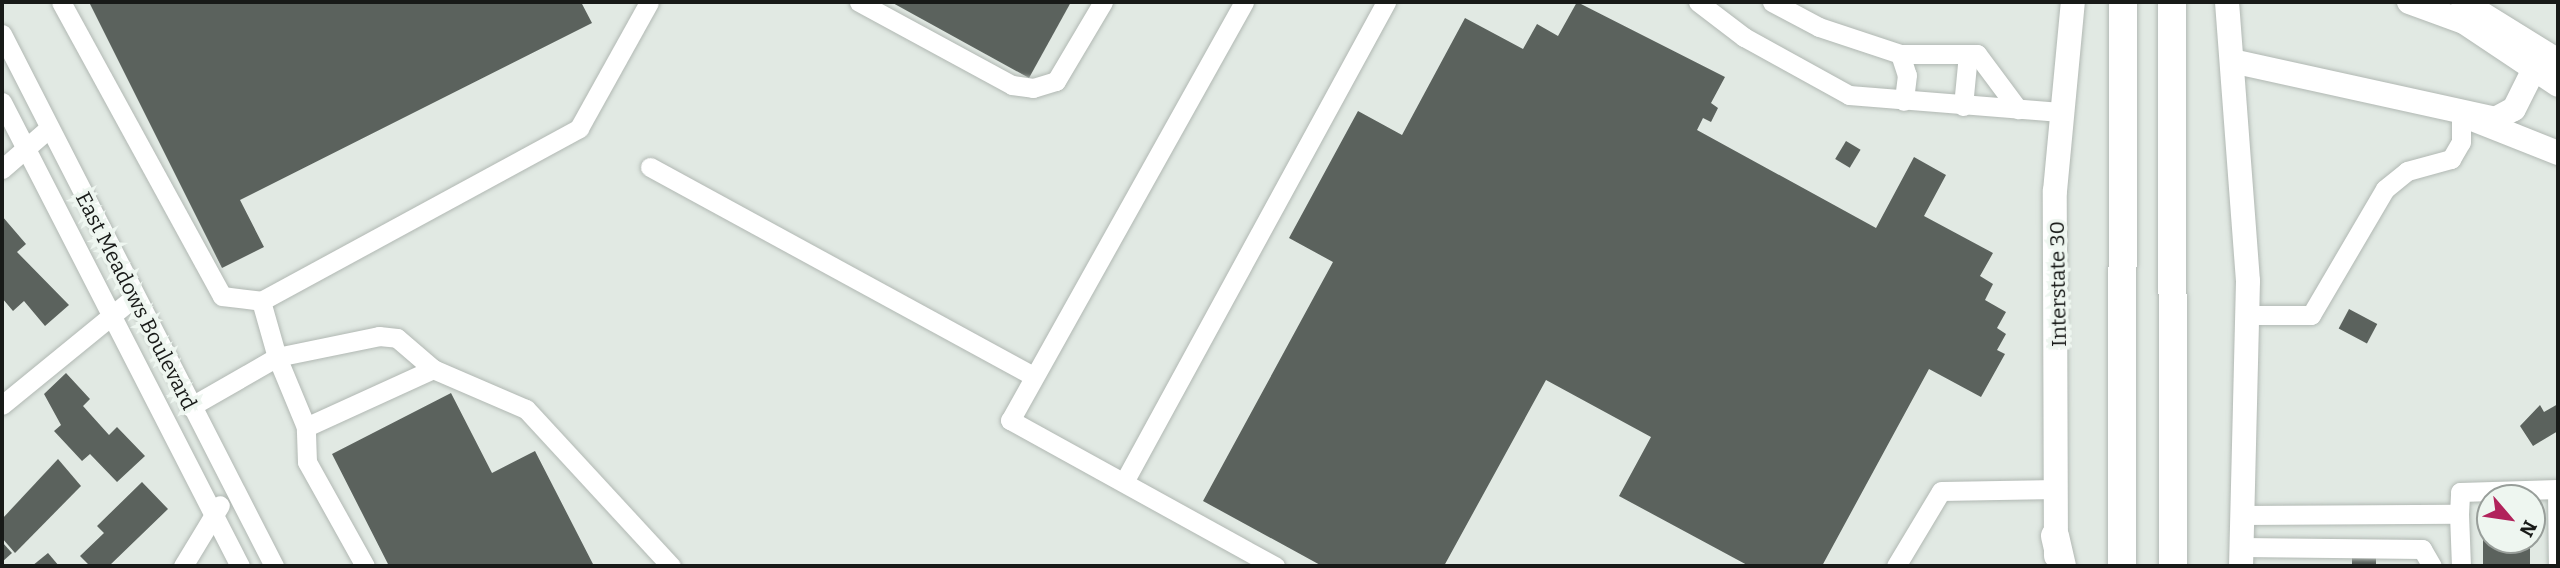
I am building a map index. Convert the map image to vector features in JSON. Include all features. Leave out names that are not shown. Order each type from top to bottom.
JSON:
[{"type":"highway","points":[[2122,566],[2123,2]]},
{"type":"highway","points":[[2172,2],[2172,566]]},
{"type":"highway","points":[[2055,536],[2062,566]]},
{"type":"main road","name":"Interstate 30","points":[[2056,566],[2060,112],[2071,2]]},
{"type":"main road","points":[[2227,2],[2247,315],[2241,556]]},
{"type":"main road","points":[[2409,2],[2464,22],[2552,61]]},
{"type":"main road","points":[[2462,2],[2552,61],[2558,85]]},
{"type":"main road","points":[[2232,61],[2461,114],[2496,119],[2514,109],[2552,61]]},
{"type":"main road","points":[[2461,114],[2558,153]]},
{"type":"street","points":[[61,2],[222,296],[261,301],[579,128],[649,2]]},
{"type":"street","points":[[859,2],[1012,85],[1033,88],[1056,81],[1103,2]]},
{"type":"street","points":[[1244,2],[1010,420],[1275,566]]},
{"type":"street","points":[[1124,482],[1387,2]]},
{"type":"street","points":[[1699,2],[1744,37],[1849,95],[1939,105],[2060,112]]},
{"type":"street","points":[[1772,2],[1819,27],[1900,54],[1968,54],[1982,58],[2018,109]]},
{"type":"street","name":"East Meadows Boulevard","points":[[2,34],[133,298],[274,566]]},
{"type":"street","points":[[1900,54],[1907,75],[1904,101]]},
{"type":"street","points":[[1963,106],[1968,54]]},
{"type":"street","name":"East Meadows Boulevard","points":[[2,102],[109,318],[240,566]]},
{"type":"street","points":[[2247,315],[2311,315],[2385,190],[2407,171],[2451,159],[2461,142],[2461,114]]},
{"type":"street","points":[[2,169],[48,129]]},
{"type":"street","points":[[650,166],[1034,376]]},
{"type":"street","points":[[2,405],[133,298]]},
{"type":"street","points":[[261,301],[277,357],[306,427],[307,462],[365,566]]},
{"type":"street","points":[[190,407],[277,357],[379,336],[397,338],[433,369],[526,409],[671,566]]},
{"type":"street","points":[[306,427],[433,369]]},
{"type":"street","points":[[1896,566],[1941,491],[2057,489]]},
{"type":"street","points":[[2461,566],[2460,492],[2558,489],[2558,566]]},
{"type":"street","points":[[183,566],[213,511],[233,492]]},
{"type":"street","points":[[2242,514],[2459,513]]},
{"type":"street","points":[[2291,514],[2291,546]]},
{"type":"street","points":[[2241,556],[2291,546],[2422,549],[2432,566]]},
{"type":"building","points":[[89,2],[581,2],[592,23],[240,200],[264,247],[222,268]]},
{"type":"building","points":[[891,2],[1071,2],[1029,78]]},
{"type":"building","points":[[1577,2],[1725,77],[1711,103],[1718,108],[1711,122],[1703,118],[1697,130],[1876,228],[1914,157],[1946,175],[1924,216],[1993,253],[1980,276],[1993,284],[1985,300],[2006,312],[1997,328],[2006,334],[1997,350],[2005,354],[1981,397],[1929,369],[1822,566],[1749,566],[1619,496],[1651,437],[1546,380],[1444,566],[1322,566],[1203,501],[1333,262],[1289,238],[1358,111],[1402,135],[1465,18],[1523,49],[1537,24],[1558,36]]},
{"type":"building","points":[[1846,141],[1861,150],[1850,168],[1835,159]]},
{"type":"building","points":[[2,216],[26,244],[17,252],[69,305],[45,326],[24,301],[13,311],[2,298]]},
{"type":"building","points":[[2349,309],[2377,324],[2367,343],[2339,328]]},
{"type":"building","points":[[66,373],[90,399],[83,406],[109,435],[117,427],[145,456],[117,482],[90,454],[82,461],[54,431],[61,425],[44,394]]},
{"type":"building","points":[[451,393],[492,473],[535,451],[594,566],[389,566],[332,454]]},
{"type":"building","points":[[2558,404],[2558,431],[2533,446],[2520,426],[2540,405],[2544,412]]},
{"type":"building","points":[[58,459],[81,486],[15,553],[2,538],[2,519]]},
{"type":"building","points":[[142,482],[168,509],[109,566],[90,566],[80,556],[104,533],[97,526]]},
{"type":"building","points":[[2,542],[12,553],[2,562]]},
{"type":"building","points":[[2376,548],[2376,566],[2352,566],[2352,551]]},
{"type":"building","points":[[48,553],[59,566],[32,566]]},
{"type":"building","points":[[2483,554],[2530,554],[2530,566],[2483,566]]}]
